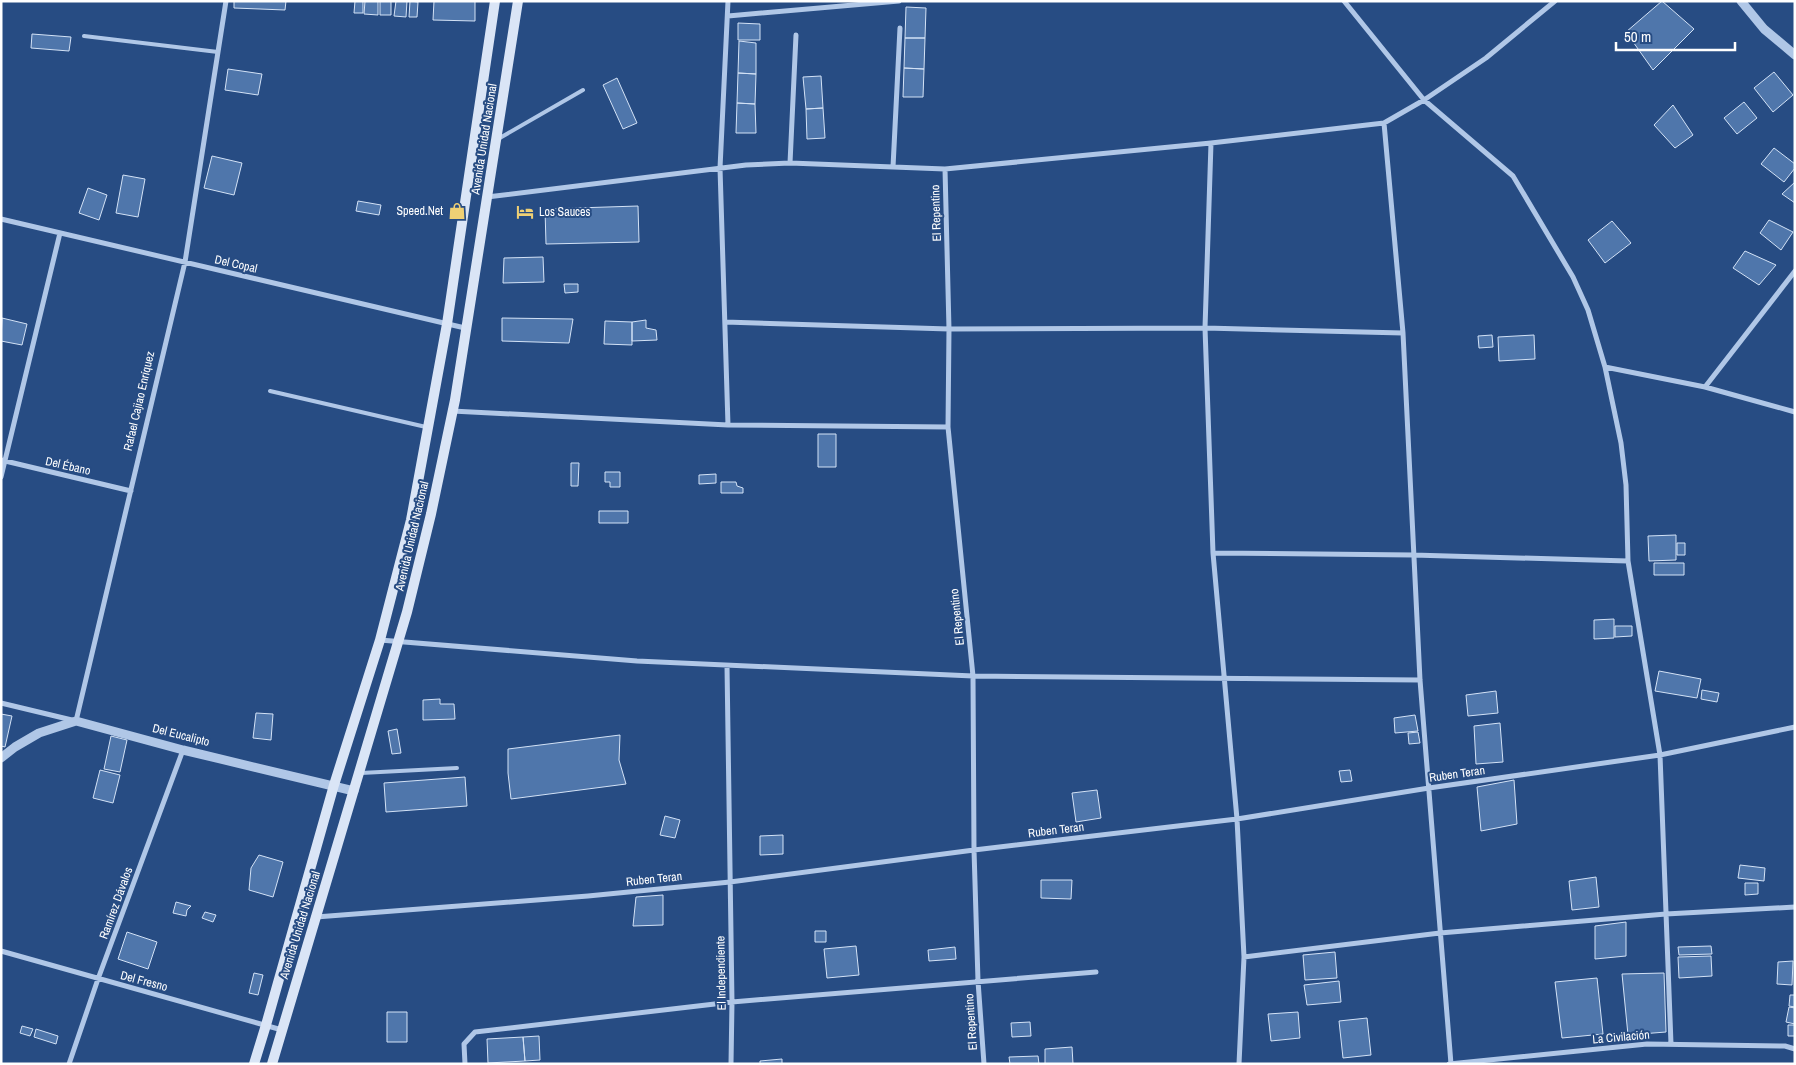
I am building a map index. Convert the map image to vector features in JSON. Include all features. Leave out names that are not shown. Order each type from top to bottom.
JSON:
[{"type":"main road","name":"Avenida Unidad Nacional","points":[[254,1064],[334,785],[380,640],[411,520],[447,324],[495,1]]},
{"type":"main road","name":"Avenida Unidad Nacional","points":[[272,1064],[398,642],[431,514],[452,411],[518,1]]},
{"type":"street","name":"Rafael Cajiao Enríquez","points":[[76,720],[185,262],[226,1]]},
{"type":"street","points":[[728,1],[720,168],[728,425]]},
{"type":"street","points":[[728,16],[899,1]]},
{"type":"street","points":[[1344,1],[1424,100],[1513,176],[1573,276],[1588,310],[1605,367],[1621,443],[1626,485],[1628,560],[1660,755],[1672,1044]]},
{"type":"street","points":[[487,197],[746,165],[790,163],[945,169],[1211,143],[1384,123],[1424,100],[1486,58],[1554,1]]},
{"type":"street","points":[[1741,1],[1764,29],[1795,55]]},
{"type":"street","points":[[893,167],[900,28]]},
{"type":"street","points":[[790,163],[796,35]]},
{"type":"street","points":[[1384,123],[1403,333],[1420,680],[1450,1064]]},
{"type":"street","points":[[1211,143],[1205,328],[1212,553],[1237,819],[1244,958],[1239,1064]]},
{"type":"street","name":"El Repentino","points":[[945,169],[949,329],[948,427],[972,676],[978,981],[984,1064]]},
{"type":"street","name":"Del Copal","points":[[1,219],[465,328]]},
{"type":"street","points":[[1,477],[3,461],[60,233]]},
{"type":"street","points":[[1704,387],[1795,271]]},
{"type":"street","points":[[724,322],[949,329],[1205,328],[1403,333]]},
{"type":"street","points":[[1605,367],[1704,387],[1795,412]]},
{"type":"street","points":[[452,411],[728,425],[948,427]]},
{"type":"street","name":"Del Ébano","points":[[3,461],[130,491]]},
{"type":"street","points":[[1212,553],[1628,560]]},
{"type":"street","points":[[380,640],[637,661],[972,676],[1420,680]]},
{"type":"street","name":"El Independiente","points":[[727,666],[732,1002],[731,1064]]},
{"type":"street","name":"Del Eucalipto","points":[[1,703],[76,720],[183,750],[354,791]]},
{"type":"street","points":[[1,758],[39,733],[76,720]]},
{"type":"street","name":"Ruben Teran","points":[[315,917],[588,896],[730,882],[974,850],[1237,819],[1429,788],[1660,755],[1795,727]]},
{"type":"street","name":"Ramírez Dávalos","points":[[69,1064],[98,979],[183,750]]},
{"type":"street","points":[[1244,958],[1440,933],[1666,914],[1795,907]]},
{"type":"street","name":"Del Fresno","points":[[1,951],[282,1030]]},
{"type":"street","points":[[465,1064],[464,1044],[475,1032],[732,1002],[1096,972]]},
{"type":"street","name":"La Civilación","points":[[1450,1064],[1499,1061],[1647,1044],[1785,1046],[1795,1049]]},
{"type":"lane","points":[[84,36],[218,52]]},
{"type":"lane","points":[[496,140],[583,90]]},
{"type":"lane","points":[[270,391],[429,428]]},
{"type":"lane","points":[[359,774],[458,768]]},
{"type":"building","points":[[234,1],[286,1],[285,10],[234,8]]},
{"type":"building","points":[[355,1],[363,1],[363,13],[354,13]]},
{"type":"building","points":[[365,1],[378,1],[378,15],[364,14]]},
{"type":"building","points":[[380,1],[391,1],[391,15],[380,15]]},
{"type":"building","points":[[396,1],[407,1],[406,17],[394,16]]},
{"type":"building","points":[[410,1],[418,2],[417,17],[409,17]]},
{"type":"building","points":[[434,1],[475,1],[475,21],[433,20]]},
{"type":"building","points":[[1662,1],[1694,29],[1653,70],[1626,32]]},
{"type":"building","points":[[906,7],[926,8],[925,38],[905,38]]},
{"type":"building","points":[[738,23],[760,24],[760,40],[738,40]]},
{"type":"building","points":[[32,34],[71,37],[69,51],[31,48]]},
{"type":"building","points":[[905,38],[925,38],[924,69],[904,68]]},
{"type":"building","points":[[739,41],[756,43],[756,74],[738,73]]},
{"type":"building","points":[[904,68],[924,69],[923,97],[903,97]]},
{"type":"building","points":[[228,69],[262,74],[258,95],[225,90]]},
{"type":"building","points":[[1774,72],[1793,95],[1773,112],[1754,88]]},
{"type":"building","points":[[738,73],[756,74],[755,104],[737,103]]},
{"type":"building","points":[[821,76],[823,108],[806,109],[803,77]]},
{"type":"building","points":[[617,78],[637,123],[623,129],[603,85]]},
{"type":"building","points":[[1744,102],[1757,118],[1737,134],[1724,118]]},
{"type":"building","points":[[737,103],[755,104],[756,133],[736,133]]},
{"type":"building","points":[[1673,105],[1693,135],[1675,148],[1654,125]]},
{"type":"building","points":[[823,108],[825,138],[807,139],[806,109]]},
{"type":"building","points":[[1774,148],[1795,164],[1795,168],[1784,182],[1761,164]]},
{"type":"building","points":[[212,156],[242,163],[234,195],[204,188]]},
{"type":"building","points":[[123,175],[145,179],[138,217],[116,213]]},
{"type":"building","points":[[1795,182],[1795,203],[1782,194]]},
{"type":"building","points":[[88,188],[107,195],[99,220],[79,213]]},
{"type":"building","points":[[358,201],[381,205],[379,215],[356,211]]},
{"type":"building","points":[[638,206],[639,242],[546,244],[545,209]]},
{"type":"building","points":[[1769,220],[1793,232],[1781,250],[1760,233]]},
{"type":"building","points":[[1612,221],[1631,243],[1605,263],[1588,240]]},
{"type":"building","points":[[1745,251],[1776,265],[1759,285],[1733,268]]},
{"type":"building","points":[[543,257],[544,282],[503,283],[504,258]]},
{"type":"building","points":[[564,284],[578,284],[578,292],[565,293]]},
{"type":"building","points":[[2,318],[27,324],[22,345],[1,341]]},
{"type":"building","points":[[502,318],[573,319],[569,343],[502,341]]},
{"type":"building","points":[[646,320],[646,328],[656,330],[657,340],[632,341],[632,322]]},
{"type":"building","points":[[605,321],[632,322],[632,345],[604,344]]},
{"type":"building","points":[[1492,335],[1493,347],[1479,348],[1478,336]]},
{"type":"building","points":[[1534,335],[1535,359],[1499,361],[1498,337]]},
{"type":"building","points":[[818,434],[836,434],[836,467],[818,467]]},
{"type":"building","points":[[571,463],[579,463],[578,486],[571,486]]},
{"type":"building","points":[[605,472],[620,472],[620,487],[610,487],[610,482],[605,482]]},
{"type":"building","points":[[716,474],[716,483],[699,484],[699,475]]},
{"type":"building","points":[[721,482],[736,482],[737,486],[743,488],[743,493],[721,493]]},
{"type":"building","points":[[599,511],[628,511],[628,523],[599,523]]},
{"type":"building","points":[[1676,535],[1676,560],[1649,561],[1648,536]]},
{"type":"building","points":[[1677,543],[1685,543],[1685,555],[1677,555]]},
{"type":"building","points":[[1654,563],[1684,563],[1684,575],[1654,575]]},
{"type":"building","points":[[1614,619],[1614,638],[1594,639],[1594,620]]},
{"type":"building","points":[[1615,626],[1632,626],[1632,636],[1615,637]]},
{"type":"building","points":[[1659,671],[1701,679],[1697,698],[1655,691]]},
{"type":"building","points":[[1702,690],[1719,693],[1717,702],[1701,699]]},
{"type":"building","points":[[1496,691],[1498,713],[1468,716],[1466,695]]},
{"type":"building","points":[[440,699],[440,704],[454,704],[455,719],[423,720],[423,700]]},
{"type":"building","points":[[256,713],[273,714],[271,740],[253,738]]},
{"type":"building","points":[[1,714],[12,716],[5,747],[1,746]]},
{"type":"building","points":[[1415,715],[1418,731],[1395,733],[1394,718]]},
{"type":"building","points":[[1500,723],[1503,762],[1476,764],[1474,726]]},
{"type":"building","points":[[397,729],[401,753],[392,754],[388,731]]},
{"type":"building","points":[[1418,732],[1420,743],[1409,744],[1408,733]]},
{"type":"building","points":[[620,735],[619,760],[626,784],[511,799],[508,749]]},
{"type":"building","points":[[111,736],[127,740],[120,772],[104,769]]},
{"type":"building","points":[[100,770],[120,775],[113,803],[93,798]]},
{"type":"building","points":[[1350,770],[1352,781],[1341,782],[1339,771]]},
{"type":"building","points":[[465,777],[467,806],[386,812],[384,783]]},
{"type":"building","points":[[1514,780],[1517,824],[1481,831],[1477,787]]},
{"type":"building","points":[[1097,790],[1101,818],[1076,822],[1072,793]]},
{"type":"building","points":[[665,816],[680,820],[675,838],[660,835]]},
{"type":"building","points":[[783,835],[783,854],[760,855],[760,836]]},
{"type":"building","points":[[259,855],[283,862],[273,897],[249,890],[251,868]]},
{"type":"building","points":[[1740,865],[1765,868],[1764,881],[1738,878]]},
{"type":"building","points":[[1596,877],[1599,907],[1572,910],[1569,881]]},
{"type":"building","points":[[1041,880],[1072,880],[1071,899],[1041,898]]},
{"type":"building","points":[[1745,883],[1758,883],[1758,894],[1745,895]]},
{"type":"building","points":[[663,895],[663,925],[633,926],[636,897]]},
{"type":"building","points":[[176,902],[191,906],[187,910],[186,916],[173,913]]},
{"type":"building","points":[[205,912],[216,915],[213,922],[202,918]]},
{"type":"building","points":[[1626,922],[1626,956],[1595,959],[1595,926]]},
{"type":"building","points":[[815,931],[826,931],[826,942],[815,942]]},
{"type":"building","points":[[127,932],[157,942],[148,969],[118,959]]},
{"type":"building","points":[[856,946],[859,975],[827,978],[824,949]]},
{"type":"building","points":[[1711,946],[1712,954],[1679,955],[1678,947]]},
{"type":"building","points":[[955,947],[956,959],[929,961],[928,950]]},
{"type":"building","points":[[1335,952],[1337,978],[1305,980],[1303,955]]},
{"type":"building","points":[[1711,956],[1712,976],[1679,978],[1678,957]]},
{"type":"building","points":[[1793,961],[1792,985],[1777,984],[1778,962]]},
{"type":"building","points":[[254,973],[263,975],[258,995],[249,993]]},
{"type":"building","points":[[1664,973],[1666,1032],[1628,1035],[1622,974]]},
{"type":"building","points":[[1597,978],[1603,1034],[1562,1038],[1555,982]]},
{"type":"building","points":[[1339,981],[1341,1002],[1307,1005],[1304,985]]},
{"type":"building","points":[[1790,995],[1795,995],[1795,1007],[1789,1006]]},
{"type":"building","points":[[1789,1007],[1795,1008],[1795,1024],[1786,1022]]},
{"type":"building","points":[[387,1012],[407,1012],[407,1042],[387,1042]]},
{"type":"building","points":[[1298,1012],[1300,1038],[1271,1041],[1268,1014]]},
{"type":"building","points":[[1367,1018],[1371,1055],[1343,1058],[1339,1021]]},
{"type":"building","points":[[1030,1022],[1031,1036],[1012,1037],[1011,1023]]},
{"type":"building","points":[[1788,1025],[1795,1025],[1795,1036],[1788,1036]]},
{"type":"building","points":[[22,1026],[33,1029],[30,1036],[20,1033]]},
{"type":"building","points":[[36,1029],[58,1036],[56,1044],[34,1037]]},
{"type":"building","points":[[539,1036],[540,1060],[525,1061],[523,1037]]},
{"type":"building","points":[[523,1037],[525,1061],[488,1063],[487,1039]]},
{"type":"building","points":[[1072,1047],[1073,1064],[1045,1064],[1045,1049]]},
{"type":"building","points":[[1038,1056],[1039,1064],[1010,1064],[1009,1057]]},
{"type":"building","points":[[782,1059],[782,1064],[760,1064],[760,1061]]},
{"type":"place","name":"Speed.Net","points":[[457,211]]},
{"type":"place","name":"Los Sauces","points":[[525,212]]}]
